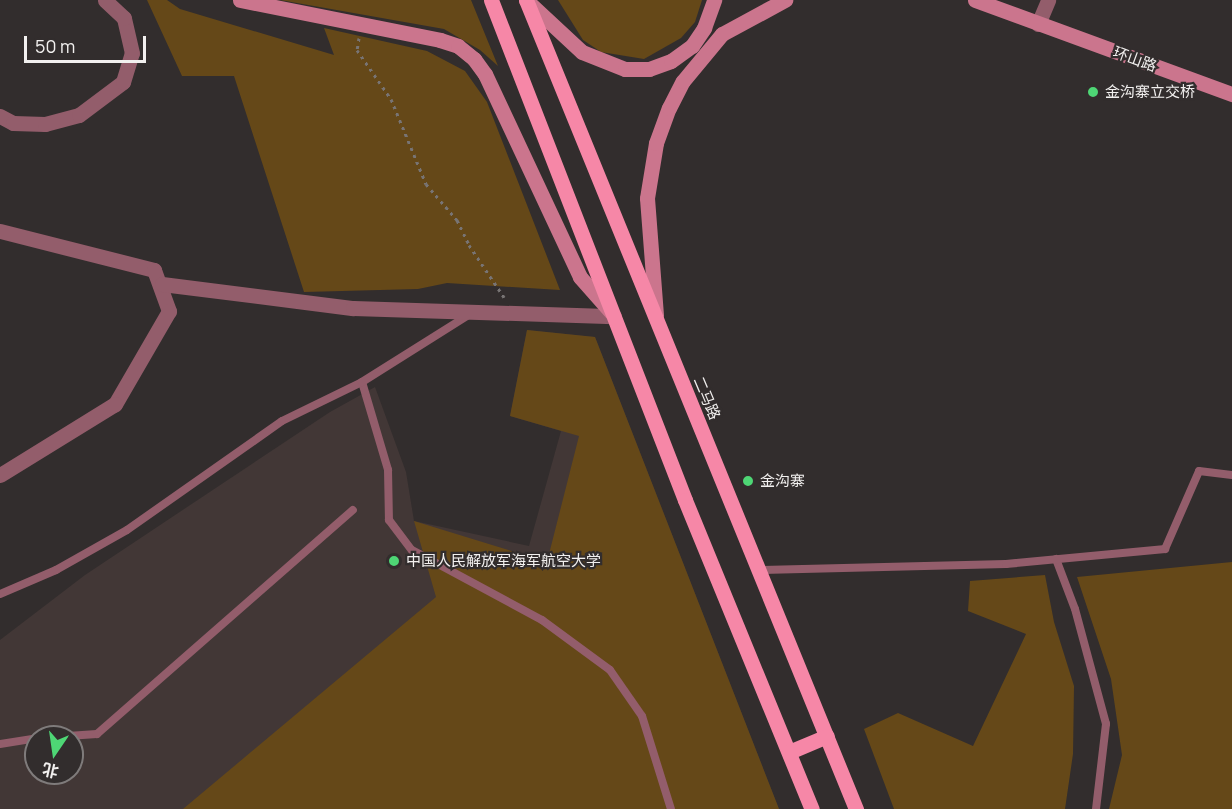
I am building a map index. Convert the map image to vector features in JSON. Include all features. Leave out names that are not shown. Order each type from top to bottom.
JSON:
[{"type":"main road","points":[[240,0],[441,40],[458,46],[474,58],[485,74],[580,278],[614,316]]},
{"type":"main road","points":[[491,0],[614,316],[812,809]]},
{"type":"main road","points":[[526,0],[582,52],[625,69],[649,69],[670,61],[692,46],[704,28],[714,0]]},
{"type":"main road","name":"二马路","points":[[526,0],[657,327],[761,570],[856,809]]},
{"type":"main road","points":[[657,327],[647,198],[656,143],[669,108],[683,81],[722,34],[786,0]]},
{"type":"main road","name":"环山路","points":[[963,0],[980,2],[1232,94]]},
{"type":"main road","points":[[789,752],[826,736]]},
{"type":"street","points":[[0,116],[13,123],[45,124],[79,115],[123,82],[132,53],[124,18],[105,0]]},
{"type":"street","points":[[1038,24],[1048,0]]},
{"type":"street","points":[[0,231],[154,270],[162,284],[169,311],[115,404],[0,475]]},
{"type":"street","points":[[162,284],[353,308],[614,316]]},
{"type":"lane","points":[[0,594],[56,570],[127,530],[282,421],[362,382],[473,312]]},
{"type":"lane","points":[[362,382],[388,470],[389,520],[412,550],[542,620],[610,670],[642,716],[671,809]]},
{"type":"lane","points":[[761,570],[1056,559],[1165,549],[1199,471],[1232,475]]},
{"type":"lane","points":[[84,735],[97,734],[353,510]]},
{"type":"lane","points":[[1056,559],[1081,630],[1106,724],[1096,809]]},
{"type":"lane","points":[[0,744],[24,740]]},
{"type":"path","points":[[362,24],[357,50],[362,62],[391,99],[426,184],[457,220],[469,245],[504,297]]},
{"type":"shaded area","points":[[147,0],[167,0],[180,9],[334,55],[324,28],[427,51],[465,71],[487,102],[560,290],[447,283],[418,289],[304,292],[234,76],[182,76]]},
{"type":"shaded area","points":[[280,0],[471,0],[498,66],[480,50],[444,29]]},
{"type":"shaded area","points":[[558,0],[702,0],[695,22],[681,38],[644,59],[601,52],[583,40]]},
{"type":"shaded area","name":"中国人民解放军海军航空大学","points":[[527,330],[595,337],[779,809],[0,809],[0,640],[85,575],[330,412],[375,387],[406,472],[414,521],[529,546],[561,431],[510,416]]},
{"type":"shaded area","points":[[527,330],[595,337],[779,809],[183,809],[436,597],[414,521],[547,562],[579,436],[510,416]]},
{"type":"shaded area","points":[[1232,562],[1232,809],[1109,809],[1122,755],[1111,679],[1077,577]]},
{"type":"shaded area","points":[[1045,575],[1054,622],[1074,686],[1073,754],[1065,809],[894,809],[864,729],[898,713],[973,746],[1026,634],[968,611],[970,581]]},
{"type":"place","name":"金沟寨立交桥","points":[[1093,92]]},
{"type":"place","name":"金沟寨","points":[[748,481]]},
{"type":"place","name":"中国人民解放军海军航空大学","points":[[394,561]]}]
